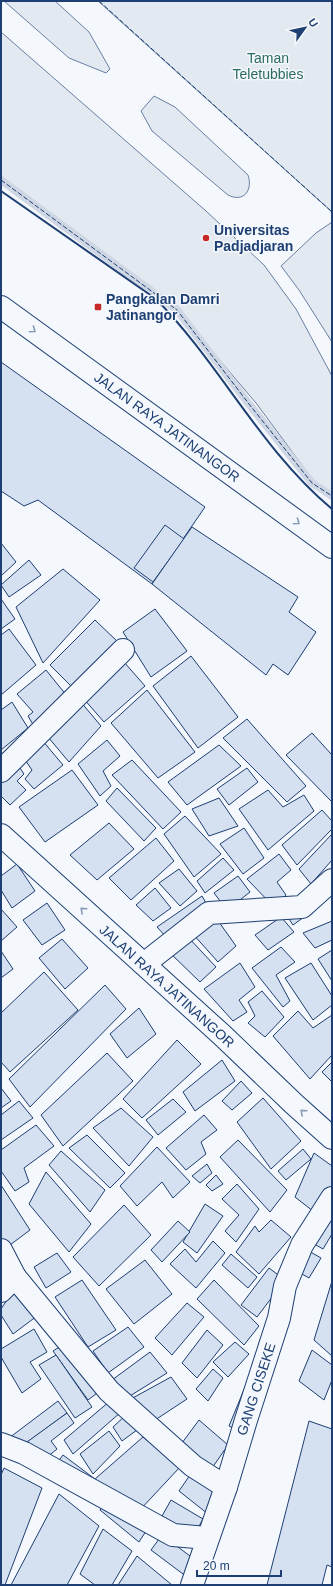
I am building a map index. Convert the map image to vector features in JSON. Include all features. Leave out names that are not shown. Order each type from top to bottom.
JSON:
[{"type":"main road","name":"JALAN RAYA JATINANGOR","points":[[1,307],[332,547]]},
{"type":"main road","points":[[1,771],[123,650]]},
{"type":"main road","name":"JALAN RAYA JATINANGOR","points":[[1,835],[144,964],[332,1138]]},
{"type":"main road","points":[[144,964],[209,913],[302,907],[332,880]]},
{"type":"main road","name":"GANG CISEKE","points":[[192,1585],[226,1487],[279,1318],[285,1286],[302,1245],[332,1198]]},
{"type":"main road","points":[[1,1250],[8,1284],[109,1391],[193,1466],[226,1487]]},
{"type":"main road","points":[[1,1444],[24,1453],[173,1535],[208,1538]]},
{"type":"green space","points":[[4,1],[55,1],[89,32],[110,69],[106,73],[69,58]]},
{"type":"green space","name":"Taman Teletubbies","points":[[98,1],[332,1],[332,212]]},
{"type":"green space","points":[[1,32],[206,211],[264,265],[296,309],[332,376],[332,498],[316,484],[256,403],[177,310],[1,180]]},
{"type":"green space","points":[[154,96],[175,107],[248,175],[249,186],[246,194],[239,197],[228,195],[152,131],[141,111]]},
{"type":"green space","points":[[332,222],[332,342],[299,290],[281,266],[316,233]]},
{"type":"building","points":[[1,362],[205,507],[152,584],[38,500],[24,506],[1,491]]},
{"type":"building","points":[[165,525],[184,539],[153,582],[134,568]]},
{"type":"building","points":[[192,527],[298,597],[289,612],[316,632],[288,675],[273,664],[266,675],[152,584]]},
{"type":"building","points":[[1,543],[16,562],[1,576]]},
{"type":"building","points":[[29,560],[41,575],[9,597],[1,585]]},
{"type":"building","points":[[63,569],[100,600],[43,663],[16,607]]},
{"type":"building","points":[[1,599],[15,619],[1,629]]},
{"type":"building","points":[[155,609],[187,651],[151,677],[123,632]]},
{"type":"building","points":[[95,620],[120,644],[75,690],[50,665]]},
{"type":"building","points":[[9,629],[36,665],[1,695],[1,635]]},
{"type":"building","points":[[191,656],[238,717],[198,748],[153,686]]},
{"type":"building","points":[[124,662],[145,686],[104,722],[83,698]]},
{"type":"building","points":[[46,670],[67,696],[35,728],[28,716],[33,712],[17,694]]},
{"type":"building","points":[[147,690],[195,752],[158,778],[111,723]]},
{"type":"building","points":[[80,701],[101,726],[69,762],[48,737]]},
{"type":"building","points":[[12,702],[28,728],[1,750],[1,710]]},
{"type":"building","points":[[247,719],[306,786],[287,802],[223,738]]},
{"type":"building","points":[[312,733],[332,755],[332,802],[286,755]]},
{"type":"building","points":[[42,740],[63,765],[34,789],[25,779],[32,770],[23,757]]},
{"type":"building","points":[[107,740],[120,756],[103,771],[111,786],[100,796],[78,764]]},
{"type":"building","points":[[219,745],[241,766],[187,805],[168,782]]},
{"type":"building","points":[[132,760],[181,812],[163,829],[112,775]]},
{"type":"building","points":[[18,765],[24,774],[17,781],[26,790],[10,805],[1,796],[1,780]]},
{"type":"building","points":[[247,768],[258,782],[229,805],[217,789]]},
{"type":"building","points":[[72,770],[98,805],[45,842],[19,807]]},
{"type":"building","points":[[117,788],[156,828],[144,841],[106,801]]},
{"type":"building","points":[[268,790],[283,807],[304,795],[314,811],[268,850],[239,809]]},
{"type":"building","points":[[219,798],[238,826],[209,836],[192,809]]},
{"type":"building","points":[[322,810],[332,821],[332,829],[297,865],[282,845]]},
{"type":"building","points":[[185,816],[221,854],[194,877],[164,834]]},
{"type":"building","points":[[109,823],[134,849],[97,880],[70,855]]},
{"type":"building","points":[[244,828],[264,858],[243,874],[220,844]]},
{"type":"building","points":[[332,834],[332,860],[311,884],[299,869]]},
{"type":"building","points":[[156,838],[174,861],[131,900],[109,878]]},
{"type":"building","points":[[279,854],[291,870],[277,882],[286,895],[274,907],[247,879]]},
{"type":"building","points":[[223,858],[234,870],[205,893],[197,881]]},
{"type":"building","points":[[17,864],[35,891],[12,908],[1,890],[1,876]]},
{"type":"building","points":[[179,869],[197,891],[180,906],[159,883]]},
{"type":"building","points":[[238,876],[250,892],[227,910],[214,893]]},
{"type":"building","points":[[155,888],[171,908],[153,921],[136,905]]},
{"type":"building","points":[[202,896],[210,910],[169,940],[157,927]]},
{"type":"building","points":[[318,898],[322,904],[293,925],[289,919]]},
{"type":"building","points":[[47,903],[65,930],[42,945],[23,920]]},
{"type":"building","points":[[1,909],[17,927],[1,941]]},
{"type":"building","points":[[214,915],[236,946],[218,962],[192,933]]},
{"type":"building","points":[[281,917],[294,932],[268,950],[255,935]]},
{"type":"building","points":[[332,921],[332,940],[315,948],[303,933]]},
{"type":"building","points":[[187,936],[216,967],[200,982],[168,951]]},
{"type":"building","points":[[62,939],[88,968],[65,989],[39,958]]},
{"type":"building","points":[[281,947],[295,962],[276,975],[290,1001],[283,1007],[252,968]]},
{"type":"building","points":[[332,950],[332,981],[318,959]]},
{"type":"building","points":[[1,951],[13,969],[1,978]]},
{"type":"building","points":[[240,963],[255,987],[239,1000],[247,1012],[233,1021],[204,989]]},
{"type":"building","points":[[311,963],[332,996],[332,1005],[313,1020],[285,978]]},
{"type":"building","points":[[44,972],[78,1010],[10,1072],[1,1062],[1,1013]]},
{"type":"building","points":[[105,985],[126,1009],[30,1107],[9,1079]]},
{"type":"building","points":[[262,991],[284,1017],[265,1037],[248,1023],[255,1016],[248,1002]]},
{"type":"building","points":[[139,1008],[156,1034],[127,1058],[110,1034]]},
{"type":"building","points":[[298,1011],[313,1028],[332,1015],[332,1055],[310,1079],[273,1036]]},
{"type":"building","points":[[177,1040],[201,1064],[142,1118],[123,1099]]},
{"type":"building","points":[[107,1053],[133,1081],[63,1146],[41,1115]]},
{"type":"building","points":[[222,1060],[235,1081],[195,1111],[183,1092]]},
{"type":"building","points":[[332,1062],[332,1082],[322,1072]]},
{"type":"building","points":[[241,1081],[252,1093],[232,1110],[222,1101]]},
{"type":"building","points":[[1,1088],[11,1101],[1,1108]]},
{"type":"building","points":[[263,1098],[301,1141],[271,1169],[237,1122]]},
{"type":"building","points":[[173,1099],[186,1112],[158,1135],[146,1120]]},
{"type":"building","points":[[19,1101],[33,1118],[1,1140],[1,1115]]},
{"type":"building","points":[[121,1108],[153,1137],[129,1166],[93,1128]]},
{"type":"building","points":[[204,1115],[217,1130],[201,1142],[206,1154],[186,1170],[166,1148]]},
{"type":"building","points":[[36,1125],[54,1146],[24,1168],[29,1182],[15,1191],[1,1171],[1,1150]]},
{"type":"building","points":[[87,1135],[125,1173],[110,1188],[69,1148]]},
{"type":"building","points":[[238,1140],[287,1190],[270,1212],[220,1157]]},
{"type":"building","points":[[157,1147],[190,1182],[173,1198],[162,1182],[137,1206],[120,1186]]},
{"type":"building","points":[[303,1149],[311,1159],[286,1180],[278,1171]]},
{"type":"building","points":[[61,1151],[105,1190],[90,1212],[49,1165]]},
{"type":"building","points":[[314,1153],[332,1166],[332,1191],[318,1215],[295,1197]]},
{"type":"building","points":[[207,1164],[212,1173],[200,1183],[192,1176]]},
{"type":"building","points":[[46,1172],[91,1224],[69,1252],[29,1204]]},
{"type":"building","points":[[216,1175],[223,1184],[212,1191],[206,1185]]},
{"type":"building","points":[[237,1184],[259,1209],[236,1242],[225,1231],[239,1215],[222,1199]]},
{"type":"building","points":[[1,1185],[30,1230],[6,1248],[1,1239]]},
{"type":"building","points":[[205,1204],[223,1216],[197,1253],[183,1242]]},
{"type":"building","points":[[124,1205],[151,1235],[99,1286],[73,1257]]},
{"type":"building","points":[[332,1213],[332,1234],[323,1249],[309,1241]]},
{"type":"building","points":[[271,1220],[291,1237],[259,1274],[236,1252],[255,1226],[259,1232]]},
{"type":"building","points":[[178,1221],[190,1232],[162,1262],[151,1250]]},
{"type":"building","points":[[213,1241],[225,1253],[196,1288],[170,1264],[185,1249],[196,1262]]},
{"type":"building","points":[[307,1250],[321,1258],[309,1278],[295,1270]]},
{"type":"building","points":[[57,1253],[71,1272],[46,1288],[34,1267]]},
{"type":"building","points":[[231,1254],[257,1277],[248,1288],[222,1265]]},
{"type":"building","points":[[145,1260],[172,1294],[134,1324],[106,1289]]},
{"type":"building","points":[[269,1268],[285,1280],[257,1317],[241,1305]]},
{"type":"building","points":[[82,1280],[116,1330],[88,1347],[55,1297]]},
{"type":"building","points":[[214,1280],[259,1326],[244,1345],[197,1299]]},
{"type":"building","points":[[332,1281],[332,1356],[314,1340]]},
{"type":"building","points":[[15,1288],[37,1316],[13,1334],[1,1315],[1,1309]]},
{"type":"building","points":[[187,1303],[204,1317],[172,1355],[155,1338]]},
{"type":"building","points":[[128,1327],[144,1347],[108,1373],[93,1351]]},
{"type":"building","points":[[34,1329],[47,1352],[30,1362],[41,1379],[22,1393],[1,1357],[1,1349]]},
{"type":"building","points":[[207,1330],[223,1345],[197,1378],[182,1363]]},
{"type":"building","points":[[235,1342],[249,1354],[228,1377],[213,1362]]},
{"type":"building","points":[[64,1344],[101,1390],[88,1400],[53,1351]]},
{"type":"building","points":[[312,1350],[332,1365],[332,1380],[324,1400],[299,1381]]},
{"type":"building","points":[[150,1352],[167,1373],[125,1399],[112,1380]]},
{"type":"building","points":[[56,1355],[92,1407],[75,1418],[39,1365]]},
{"type":"building","points":[[213,1369],[223,1378],[208,1401],[196,1389]]},
{"type":"building","points":[[250,1375],[237,1430],[229,1426]]},
{"type":"building","points":[[171,1377],[187,1399],[152,1422],[129,1400]]},
{"type":"building","points":[[58,1401],[67,1413],[18,1449],[9,1438]]},
{"type":"building","points":[[110,1401],[121,1412],[73,1454],[64,1440]]},
{"type":"building","points":[[67,1413],[74,1423],[51,1441],[57,1449],[41,1462],[27,1442]]},
{"type":"building","points":[[127,1414],[141,1427],[122,1441],[113,1427]]},
{"type":"building","points":[[199,1420],[228,1445],[210,1471],[179,1447]]},
{"type":"building","points":[[309,1421],[332,1429],[332,1567],[327,1565],[322,1585],[267,1585]]},
{"type":"building","points":[[109,1431],[120,1446],[93,1474],[80,1454]]},
{"type":"building","points":[[143,1437],[180,1467],[138,1512],[95,1479]]},
{"type":"building","points":[[63,1455],[95,1479],[89,1487],[57,1463]]},
{"type":"building","points":[[4,1468],[42,1488],[5,1585],[3,1585],[1,1584],[1,1475]]},
{"type":"building","points":[[190,1475],[221,1498],[208,1514],[179,1491]]},
{"type":"building","points":[[59,1494],[99,1526],[67,1585],[11,1585]]},
{"type":"building","points":[[171,1500],[203,1519],[194,1535],[162,1516]]},
{"type":"building","points":[[106,1501],[146,1531],[139,1542],[100,1510]]},
{"type":"building","points":[[103,1529],[132,1551],[112,1585],[95,1585],[80,1574]]},
{"type":"building","points":[[162,1535],[198,1562],[187,1577],[151,1550]]},
{"type":"building","points":[[137,1556],[172,1585],[118,1585]]},
{"type":"waterway","points":[[1,180],[177,310],[312,483],[332,496]]},
{"type":"fence","points":[[99,1],[332,212]]},
{"type":"fence","points":[[1,180],[177,310],[312,483],[332,496]]},
{"type":"wall","points":[[1,191],[156,299],[201,351],[262,434],[307,486],[332,509]]},
{"type":"place","name":"Universitas Padjadjaran","points":[[206,238]]},
{"type":"place","name":"Pangkalan Damri Jatinangor","points":[[98,307]]}]
